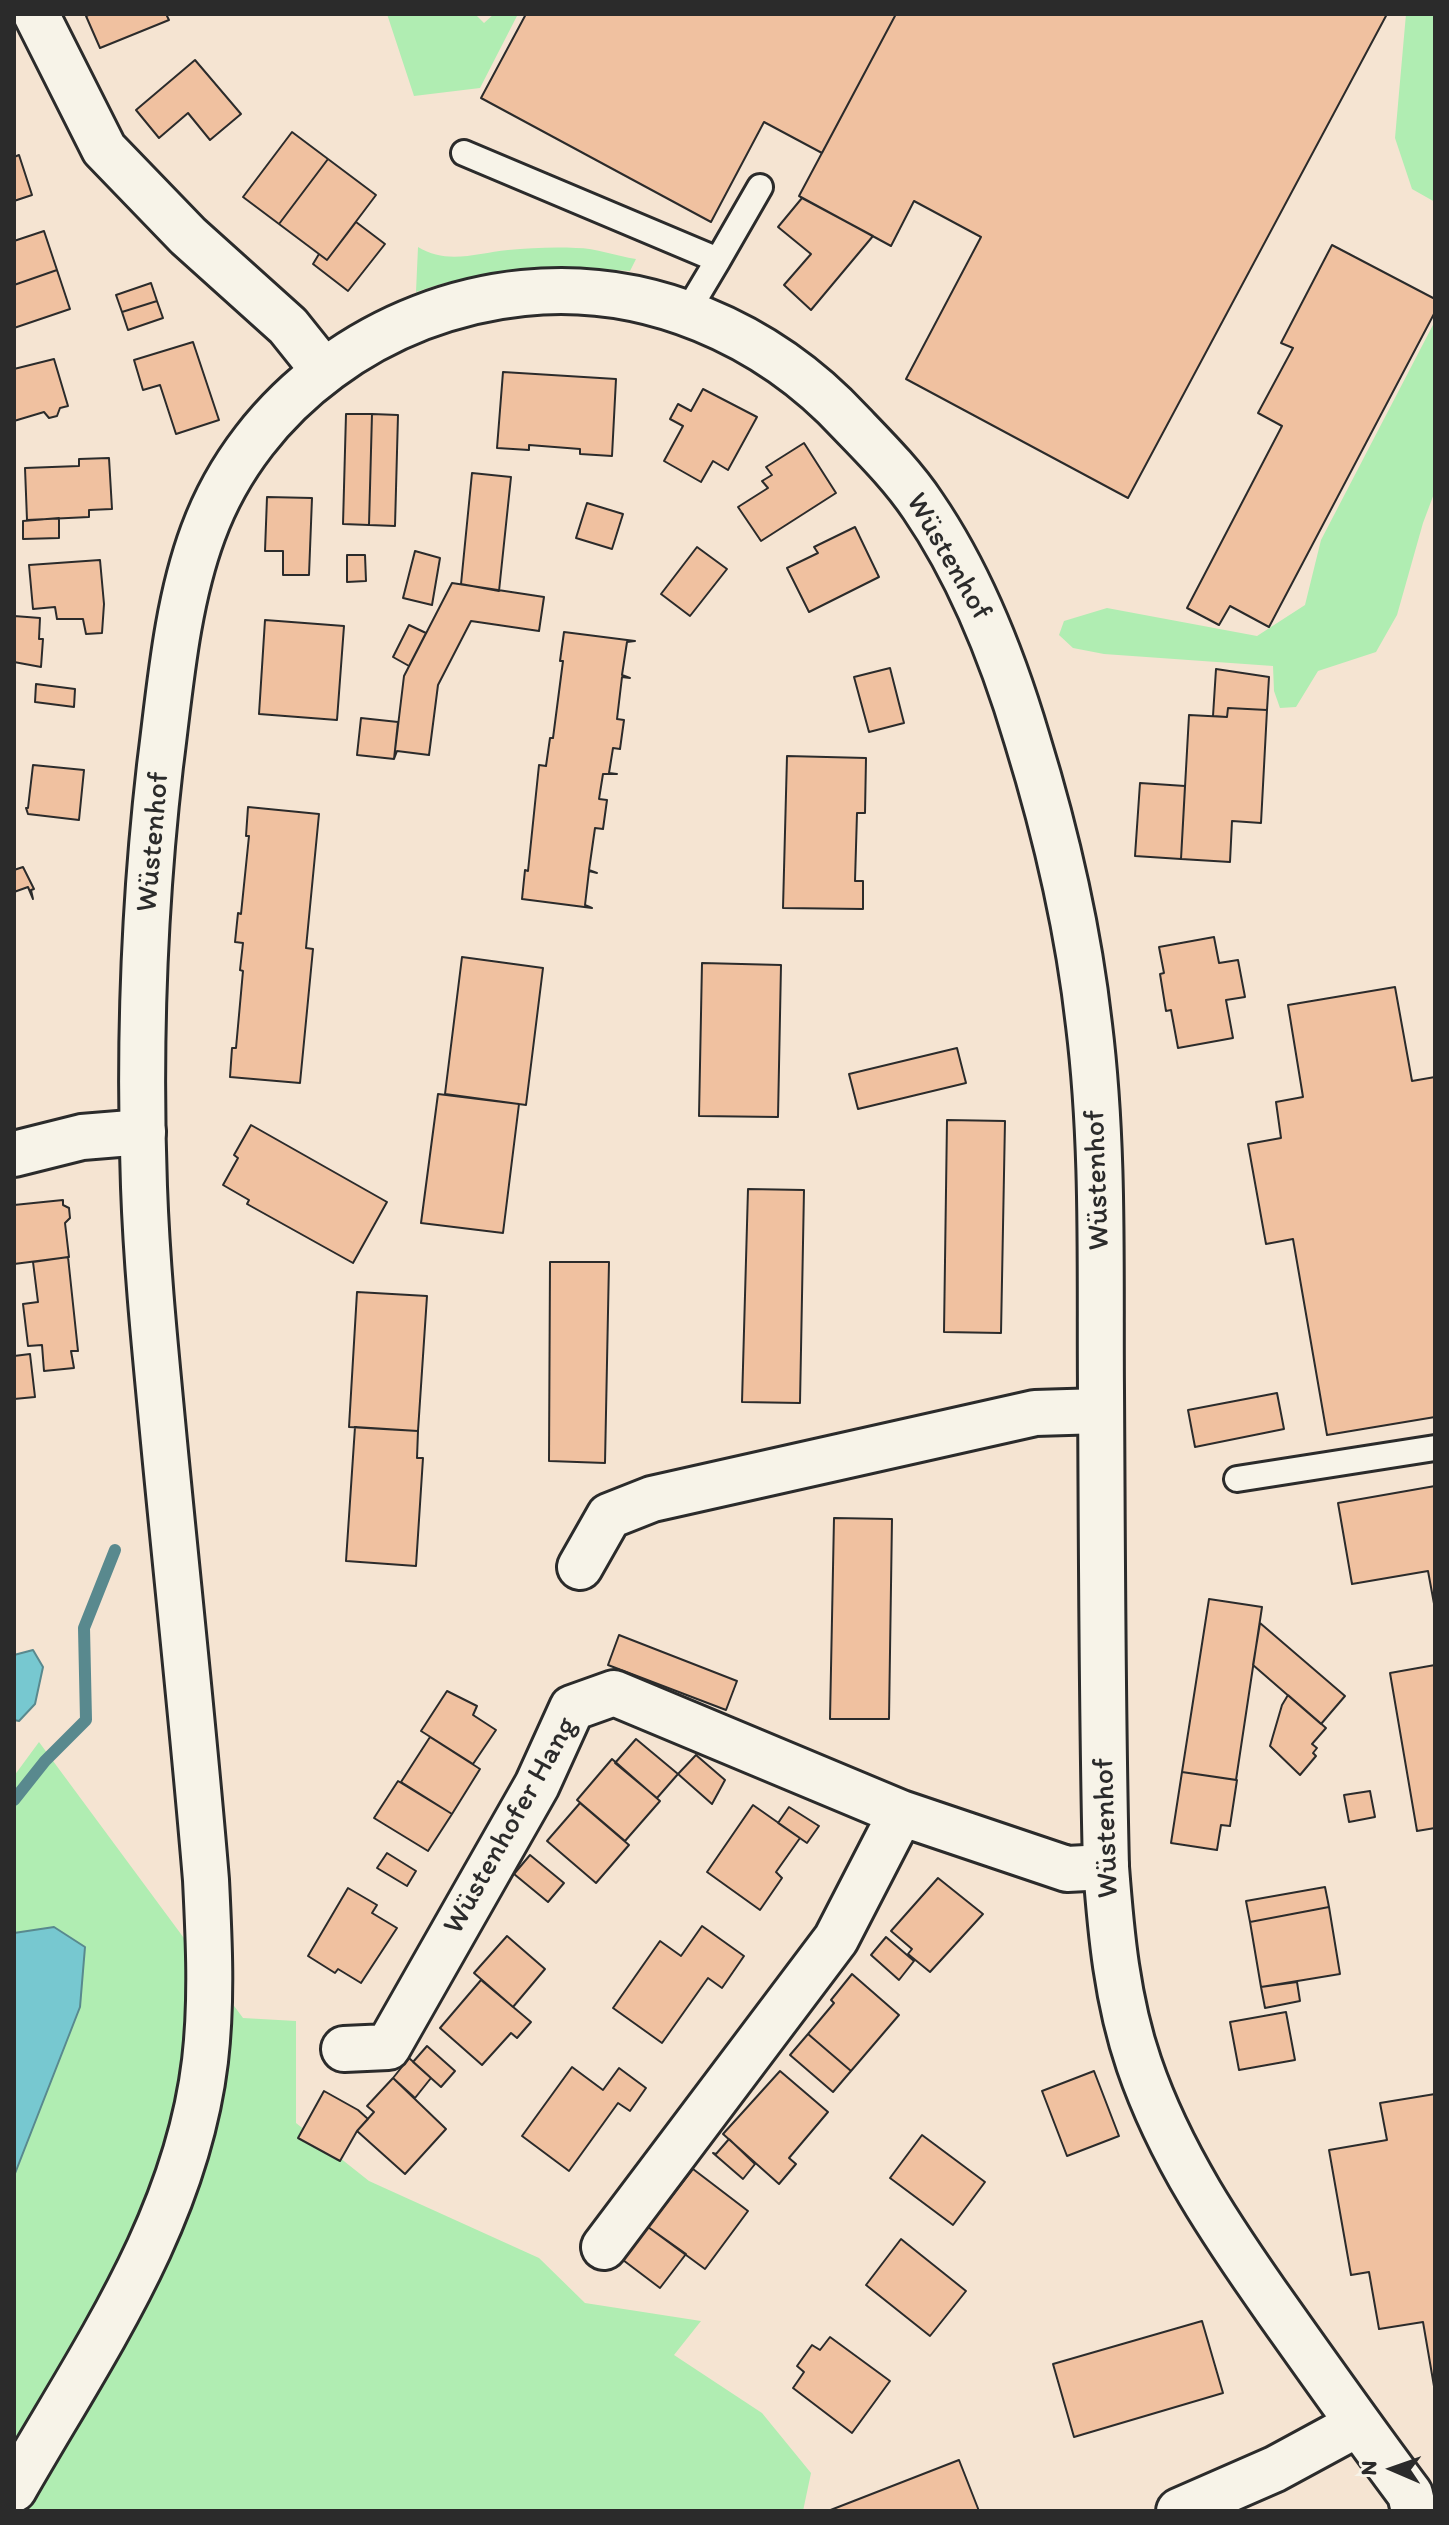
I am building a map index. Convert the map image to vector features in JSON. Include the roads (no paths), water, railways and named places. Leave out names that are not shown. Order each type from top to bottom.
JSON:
[{"type":"main road","points":[[36,14],[104,149],[188,236],[288,326],[324,371]]},
{"type":"main road","name":"Wüstenhof","points":[[14,2489],[146,2261],[173,2196],[193,2128],[205,2064],[209,1964],[206,1880],[156,1360],[147,1247],[143,1132],[144,985],[155,815],[169,693],[191,575],[203,533],[221,492],[248,448],[279,412],[324,371],[394,329],[430,314],[488,297],[542,291],[605,293],[687,312],[745,340],[809,381],[892,467],[925,508],[959,568],[997,649],[1046,799],[1066,881],[1083,975],[1091,1043],[1098,1133],[1106,1867],[1113,1944],[1126,2018],[1138,2061],[1169,2138],[1220,2228],[1358,2424],[1420,2504]]},
{"type":"main road","points":[[14,1154],[82,1137],[143,1132]]},
{"type":"main road","points":[[580,1567],[609,1516],[652,1499],[1035,1413],[1101,1411]]},
{"type":"main road","name":"Wüstenhofer Hang","points":[[344,2049],[388,2047],[537,1785],[572,1708],[614,1693],[901,1813],[1067,1869],[1106,1867]]},
{"type":"main road","points":[[604,2247],[836,1939],[901,1813]]},
{"type":"main road","points":[[1179,2511],[1275,2469],[1358,2424]]},
{"type":"lane","points":[[464,153],[718,260]]},
{"type":"lane","points":[[687,312],[760,187]]},
{"type":"lane","points":[[1237,1479],[1435,1448]]},
{"type":"water","points":[[33,1650],[43,1667],[35,1704],[19,1721],[14,1720],[14,1655]]},
{"type":"water","points":[[54,1927],[85,1947],[80,2007],[14,2176],[14,1933]]},
{"type":"waterway","points":[[14,1800],[45,1761],[86,1720],[84,1628],[115,1550]]}]
